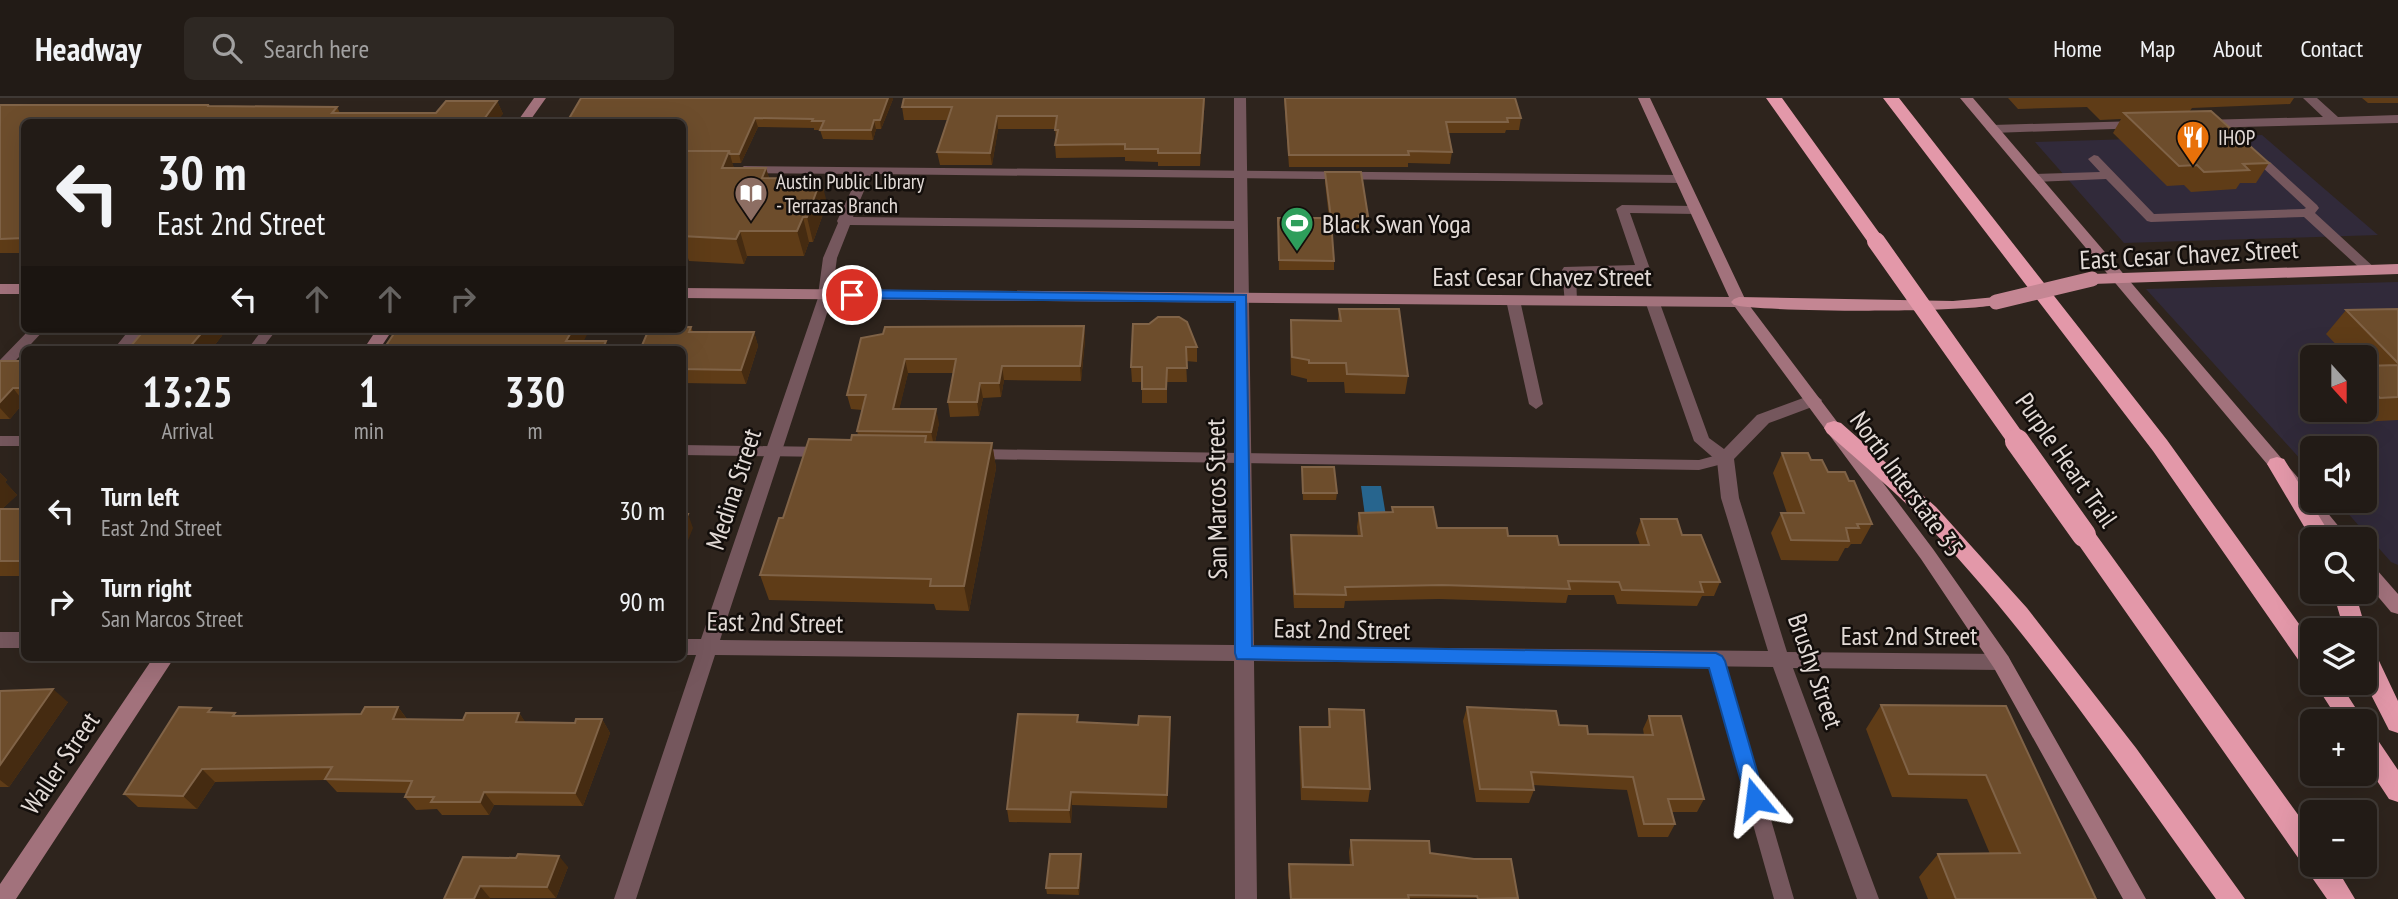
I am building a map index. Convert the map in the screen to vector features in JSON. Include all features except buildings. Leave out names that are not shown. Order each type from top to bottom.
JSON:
[{"type":"highway","name":"Purple Heart Trail","points":[[1774,98],[2300,839]]},
{"type":"highway","points":[[1891,98],[2165,451],[2254,573],[2300,643]]},
{"type":"highway","points":[[1834,428],[1938,522],[1991,580],[2033,632],[2232,899]]},
{"type":"highway","points":[[2277,464],[2315,527]]},
{"type":"highway","points":[[2377,684],[2398,723]]},
{"type":"highway","points":[[2377,760],[2398,791]]},
{"type":"highway","points":[[2327,877],[2342,899]]},
{"type":"main road","points":[[525,119],[540,98]]},
{"type":"main road","name":"North Interstate 35","points":[[1643,98],[1739,302],[1927,554],[2001,662],[2135,899]]},
{"type":"main road","points":[[1966,98],[2330,527]]},
{"type":"main road","name":"East Cesar Chavez Street","points":[[686,293],[1953,306],[1996,302],[2092,279],[2398,269]]},
{"type":"main road","points":[[0,289],[21,289]]},
{"type":"main road","points":[[2377,582],[2398,607]]},
{"type":"main road","name":"Waller Street","points":[[3,899],[162,661]]},
{"type":"street","name":"San Marcos Street","points":[[1240,98],[1246,899]]},
{"type":"street","points":[[2309,98],[2334,120]]},
{"type":"street","points":[[2185,124],[2398,118]]},
{"type":"street","points":[[1992,129],[2157,125]]},
{"type":"street","name":"Medina Street","points":[[625,899],[825,295]]},
{"type":"street","points":[[1654,302],[1702,441],[1725,458],[1763,419],[1814,400]]},
{"type":"street","name":"Brushy Street","points":[[1725,458],[1730,498],[1781,662],[1868,899]]},
{"type":"street","points":[[0,640],[21,640]]},
{"type":"street","name":"East 2nd Street","points":[[686,648],[1244,653],[1781,662],[2001,662]]},
{"type":"lane","points":[[2094,159],[2151,218],[2307,213],[2313,208],[2266,165]]},
{"type":"lane","points":[[735,170],[1682,179]]},
{"type":"lane","points":[[825,295],[830,258],[843,220],[866,171]]},
{"type":"lane","points":[[2034,178],[2110,175]]},
{"type":"lane","points":[[1570,301],[1569,270],[1643,269],[1622,209],[1696,210]]},
{"type":"lane","points":[[2307,213],[2370,270]]},
{"type":"lane","points":[[843,220],[1241,225]]},
{"type":"lane","points":[[1513,300],[1536,404]]},
{"type":"lane","points":[[22,346],[34,333]]},
{"type":"lane","points":[[0,369],[21,347]]},
{"type":"lane","points":[[0,441],[21,441]]},
{"type":"lane","points":[[686,450],[838,452]]},
{"type":"lane","points":[[960,454],[1699,465],[1725,458]]},
{"type":"lane","points":[[1716,661],[1784,899]]},
{"type":"shaded area","points":[[2262,135],[2378,235],[2124,243],[2035,142]]},
{"type":"shaded area","points":[[2398,282],[2398,565],[2391,562],[2377,546],[2377,527],[2360,527],[2348,513],[2377,513],[2377,436],[2300,436],[2300,459],[2146,289]]},
{"type":"water","points":[[1361,486],[1381,486],[1386,516],[1365,516]]},
{"type":"place","name":"IHOP","points":[[2193,167]]},
{"type":"place","name":"Austin Public Library - Terrazas Branch","points":[[751,223]]},
{"type":"place","name":"Black Swan Yoga","points":[[1297,253]]},
{"type":"route","points":[[852,295],[1241,298],[1244,653],[1716,661],[1755,799]]}]
